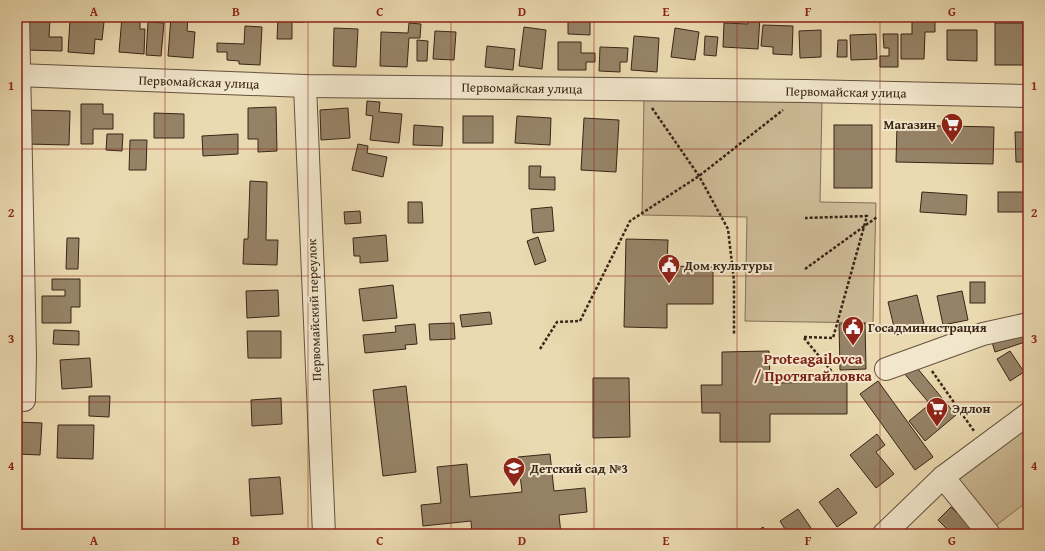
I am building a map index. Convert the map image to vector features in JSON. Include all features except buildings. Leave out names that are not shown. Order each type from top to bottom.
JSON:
[{"type":"street","points":[[18,17],[21,358],[24,400]]},
{"type":"street","name":"Первомайская улица","points":[[18,75],[305,86],[806,91],[1028,96]]},
{"type":"street","name":"Первомайский переулок","points":[[305,86],[324,534]]},
{"type":"street","points":[[886,369],[983,334],[1028,324]]},
{"type":"street","points":[[884,534],[943,477],[1028,414]]},
{"type":"street","points":[[943,477],[989,534]]},
{"type":"path","points":[[640,89],[699,176],[728,229],[734,281],[734,335]]},
{"type":"path","points":[[540,349],[557,322],[580,321],[630,221],[699,176],[806,91]]},
{"type":"path","points":[[805,218],[866,216],[833,338],[804,337],[833,373],[848,378],[868,379],[886,369]]},
{"type":"path","points":[[805,269],[877,217]]},
{"type":"path","points":[[924,356],[933,373],[984,447]]},
{"type":"shaded area","points":[[644,98],[822,102],[820,202],[876,203],[873,323],[745,321],[747,217],[642,215]]},
{"type":"shaded area","points":[[1028,426],[1028,501],[994,527],[956,481]]},
{"type":"place","name":"Магазин","points":[[952,144]]},
{"type":"place","name":"Дом культуры","points":[[669,284]]},
{"type":"place","name":"Госадминистрация","points":[[853,346]]},
{"type":"place","name":"Эдлон","points":[[937,428]]},
{"type":"place","name":"Детский сад №3","points":[[514,488]]},
{"type":"district","name":"Proteagailovca / Протягайловка","points":[[813,366]]}]
